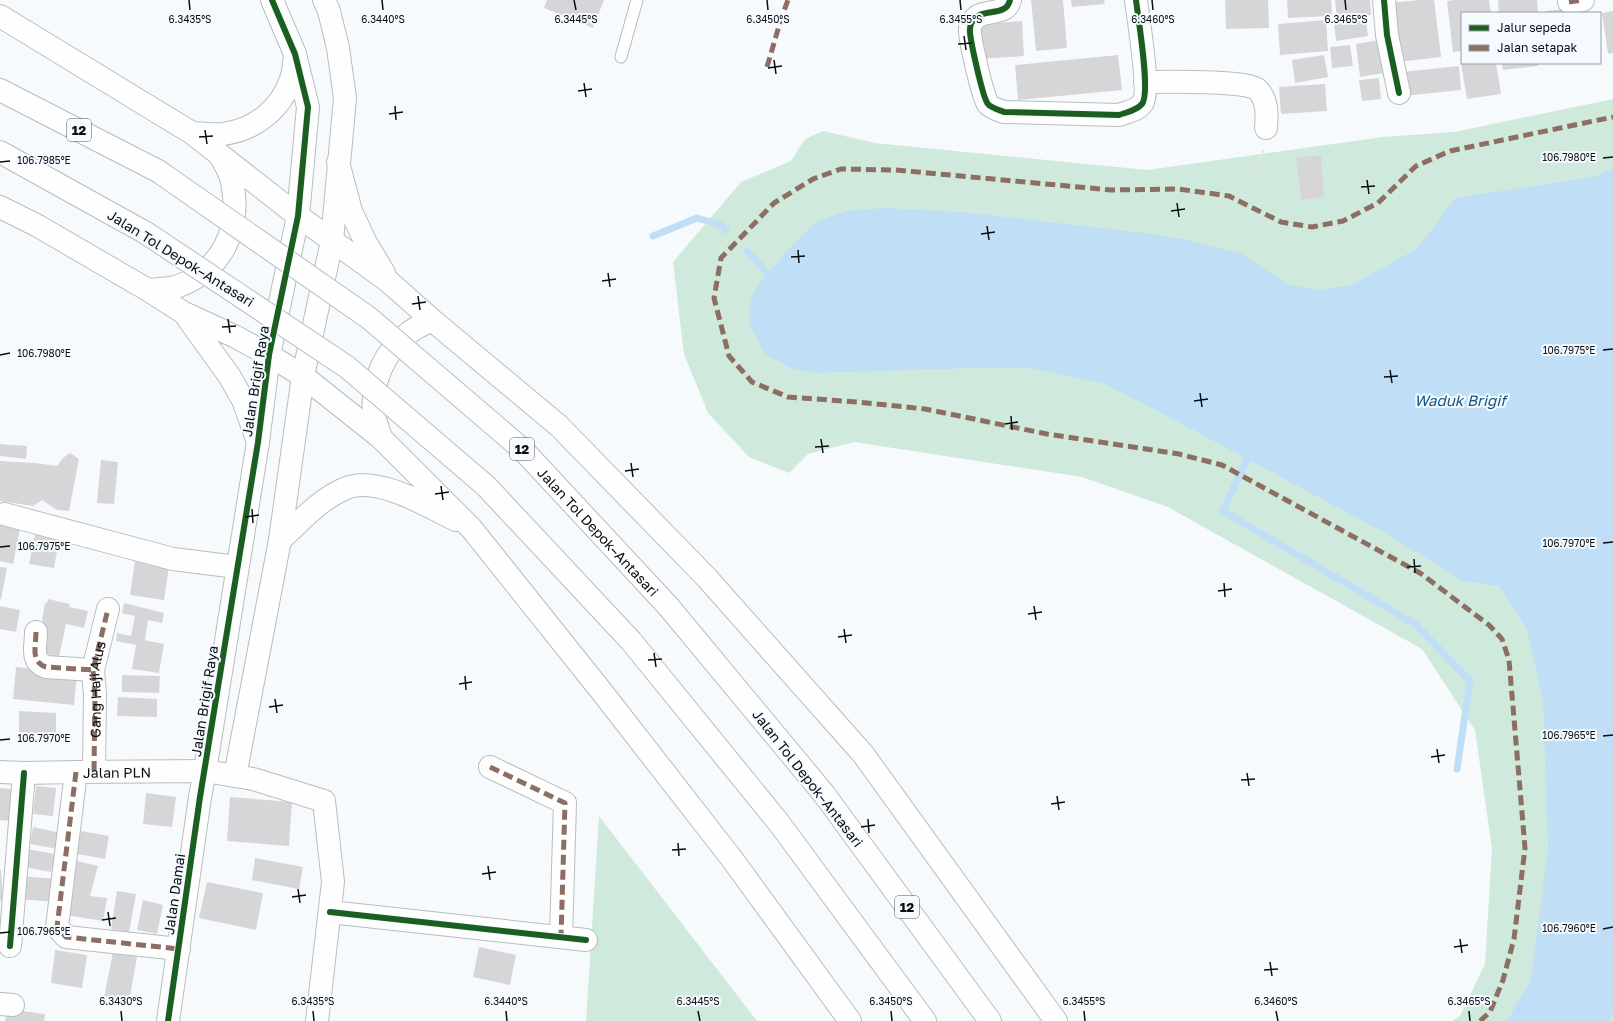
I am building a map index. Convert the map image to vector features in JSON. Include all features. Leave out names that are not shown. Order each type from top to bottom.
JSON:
[{"type":"main road","points":[[1010,0],[1005,9],[979,15],[973,20],[969,30],[985,99],[990,106],[1004,112],[1119,115],[1133,110],[1142,104],[1145,98],[1145,82],[1136,0]]},
{"type":"main road","points":[[1384,0],[1387,36],[1399,93]]},
{"type":"main road","name":"Jalan Brigif Raya","points":[[205,771],[258,442],[269,355],[298,216],[308,107],[295,54],[275,6]]},
{"type":"main road","points":[[235,776],[280,540],[303,376],[332,241],[345,98],[338,48],[327,6]]},
{"type":"main road","points":[[0,16],[192,133],[298,216],[388,281],[432,320],[559,426],[707,578],[863,754],[1056,1021]]},
{"type":"main road","points":[[192,133],[222,134],[245,129],[266,117],[282,100],[292,78],[295,54]]},
{"type":"main road","points":[[1145,82],[1221,83],[1253,86],[1258,90],[1265,102],[1267,112],[1266,128]]},
{"type":"main road","name":"Jalan Tol Depok–Antasari","points":[[0,90],[158,171],[369,318],[522,449],[668,606],[824,794],[990,1021]]},
{"type":"main road","name":"Jalan Tol Depok–Antasari","points":[[0,152],[146,233],[347,367],[486,486],[632,641],[779,823],[925,1021]]},
{"type":"main road","points":[[148,290],[175,287],[199,275],[218,257],[231,234],[236,207],[232,181],[220,156]]},
{"type":"main road","points":[[338,162],[351,211],[366,243],[388,281]]},
{"type":"main road","points":[[0,207],[38,226],[148,290],[184,313],[269,355],[303,376],[381,438],[471,528],[602,692],[732,859],[850,1021]]},
{"type":"main road","points":[[184,313],[230,377],[243,400],[258,442]]},
{"type":"main road","points":[[381,438],[374,415],[374,391],[381,368],[393,348],[410,331],[432,320]]},
{"type":"main road","points":[[280,540],[309,512],[327,499],[345,488],[361,484],[393,489],[471,528]]},
{"type":"main road","points":[[4,514],[172,559],[237,567]]},
{"type":"main road","name":"Gang Haji Alus","points":[[108,609],[93,670],[95,695],[85,771],[57,926],[66,937],[179,949]]},
{"type":"main road","points":[[36,632],[35,660],[39,664],[46,667],[93,670]]},
{"type":"main road","points":[[490,766],[565,803],[561,937]]},
{"type":"main road","name":"Jalan PLN","points":[[0,772],[205,771],[253,779],[324,801],[333,882],[330,912]]},
{"type":"main road","name":"Jalan Damai","points":[[168,1021],[205,771]]},
{"type":"main road","points":[[10,946],[24,773]]},
{"type":"main road","points":[[317,1021],[330,912],[586,940]]},
{"type":"lane","points":[[621,57],[637,0]]},
{"type":"path","points":[[1229,196],[1247,180],[1259,164],[1266,143],[1266,128]]},
{"type":"green space","points":[[1613,99],[1613,1021],[1452,1021],[1460,1016],[1485,964],[1492,849],[1475,730],[1422,649],[1168,507],[1082,477],[854,442],[808,454],[789,473],[749,457],[708,413],[684,354],[673,262],[741,182],[791,161],[805,139],[823,131],[875,143],[1147,170],[1383,137],[1454,132]]},
{"type":"green space","points":[[599,816],[757,1021],[586,1021]]},
{"type":"water","name":"Waduk Brigif","points":[[1613,169],[1613,1010],[1610,1021],[1507,1021],[1531,980],[1548,848],[1543,700],[1527,630],[1499,586],[1463,581],[1387,534],[1167,416],[1102,383],[1030,368],[974,368],[815,373],[793,369],[765,354],[749,323],[751,297],[767,273],[815,222],[847,211],[885,208],[961,212],[1145,233],[1187,240],[1242,254],[1287,284],[1315,290],[1352,285],[1418,248],[1455,198],[1593,177]]},
{"type":"building","points":[[547,0],[604,0],[593,28],[544,8]]},
{"type":"building","points":[[1031,0],[1063,0],[1067,48],[1036,51]]},
{"type":"building","points":[[1071,0],[1104,0],[1105,4],[1072,7]]},
{"type":"building","points":[[1225,0],[1268,0],[1269,28],[1226,29]]},
{"type":"building","points":[[1287,0],[1331,0],[1332,16],[1288,18]]},
{"type":"building","points":[[1335,0],[1370,0],[1371,15],[1337,18]]},
{"type":"building","points":[[1434,0],[1441,57],[1398,62],[1391,3]]},
{"type":"building","points":[[1489,0],[1491,12],[1461,12],[1461,51],[1453,52],[1447,1]]},
{"type":"building","points":[[1498,0],[1537,0],[1538,12],[1499,12]]},
{"type":"building","points":[[1582,7],[1583,12],[1546,12]]},
{"type":"building","points":[[1613,11],[1613,53],[1608,54],[1602,13]]},
{"type":"building","points":[[1326,20],[1328,51],[1280,55],[1278,24]]},
{"type":"building","points":[[1366,20],[1368,36],[1336,41],[1334,24]]},
{"type":"building","points":[[1022,21],[1024,56],[977,59],[974,25]]},
{"type":"building","points":[[1379,40],[1384,73],[1360,77],[1356,44]]},
{"type":"building","points":[[1350,45],[1353,66],[1332,68],[1330,47]]},
{"type":"building","points":[[1118,55],[1122,90],[1018,100],[1015,65]]},
{"type":"building","points":[[1324,55],[1328,77],[1295,83],[1292,60]]},
{"type":"building","points":[[1461,64],[1496,64],[1501,94],[1467,99]]},
{"type":"building","points":[[1502,64],[1538,64],[1538,66],[1503,70]]},
{"type":"building","points":[[1459,66],[1461,90],[1404,96],[1402,72]]},
{"type":"building","points":[[1379,78],[1381,99],[1362,101],[1359,80]]},
{"type":"building","points":[[1325,84],[1327,111],[1281,114],[1279,87]]},
{"type":"building","points":[[1321,155],[1324,197],[1301,200],[1296,158]]},
{"type":"building","points":[[0,444],[27,446],[26,459],[0,456]]},
{"type":"building","points":[[70,453],[79,459],[69,511],[57,510],[42,500],[33,506],[0,501],[0,461],[57,466],[63,458]]},
{"type":"building","points":[[101,460],[118,462],[114,504],[97,503]]},
{"type":"building","points":[[0,519],[21,524],[13,564],[0,561]]},
{"type":"building","points":[[36,529],[60,534],[54,568],[29,564]]},
{"type":"building","points":[[136,554],[170,560],[164,600],[130,595]]},
{"type":"building","points":[[0,567],[7,568],[1,599],[0,599]]},
{"type":"building","points":[[48,599],[70,604],[69,607],[88,611],[84,628],[66,624],[59,657],[36,651],[45,603],[47,603]]},
{"type":"building","points":[[124,603],[164,613],[162,623],[148,620],[145,640],[164,644],[159,673],[132,669],[136,645],[116,641],[117,633],[131,636],[135,616],[122,613]]},
{"type":"building","points":[[0,606],[20,610],[16,632],[0,629]]},
{"type":"building","points":[[16,667],[77,673],[74,705],[13,699]]},
{"type":"building","points":[[122,675],[160,676],[159,693],[122,692]]},
{"type":"building","points":[[118,697],[157,699],[157,717],[117,716]]},
{"type":"building","points":[[19,711],[56,713],[56,735],[19,734]]},
{"type":"building","points":[[36,786],[56,788],[53,816],[33,814]]},
{"type":"building","points":[[0,788],[16,790],[12,821],[0,820]]},
{"type":"building","points":[[146,793],[176,797],[172,827],[143,824]]},
{"type":"building","points":[[230,797],[292,802],[289,846],[227,841]]},
{"type":"building","points":[[33,827],[61,833],[58,849],[30,844]]},
{"type":"building","points":[[81,831],[109,836],[105,859],[77,854]]},
{"type":"building","points":[[27,849],[55,854],[51,872],[23,867]]},
{"type":"building","points":[[255,858],[303,867],[299,889],[252,880]]},
{"type":"building","points":[[77,861],[98,866],[90,896],[107,898],[103,921],[66,915],[69,893]]},
{"type":"building","points":[[0,870],[3,900],[0,901]]},
{"type":"building","points":[[20,876],[58,879],[56,902],[19,899]]},
{"type":"building","points":[[207,882],[263,893],[256,930],[199,918]]},
{"type":"building","points":[[117,891],[136,894],[129,932],[111,929]]},
{"type":"building","points":[[143,900],[163,905],[157,934],[137,930]]},
{"type":"building","points":[[479,947],[516,955],[510,985],[473,977]]},
{"type":"building","points":[[55,950],[87,955],[82,988],[51,983]]},
{"type":"building","points":[[113,952],[137,957],[129,1002],[104,997]]},
{"type":"building","points":[[7,1009],[45,1014],[44,1021],[5,1021]]},
{"type":"waterway","points":[[653,236],[697,218],[721,225],[726,230]]},
{"type":"waterway","points":[[747,251],[767,273]]},
{"type":"waterway","points":[[1247,459],[1223,511],[1415,624],[1470,681],[1457,769]]},
{"type":"marked path","points":[[767,67],[788,0]]},
{"type":"marked path","points":[[1569,2],[1583,0]]},
{"type":"marked path","points":[[1480,1021],[1490,1012],[1503,980],[1514,939],[1525,848],[1509,660],[1502,639],[1489,625],[1420,573],[1222,465],[1179,454],[1047,434],[925,409],[788,397],[752,382],[729,356],[714,298],[721,258],[774,203],[813,179],[841,169],[896,170],[1111,190],[1178,189],[1229,196],[1281,222],[1312,227],[1343,221],[1378,203],[1416,166],[1450,151],[1613,117]]},
{"type":"marked path","points":[[94,771],[95,695],[93,670],[108,609]]},
{"type":"marked path","points":[[36,632],[35,653],[41,664],[46,667],[93,670]]},
{"type":"marked path","points":[[490,767],[565,803],[561,937]]},
{"type":"marked path","points":[[76,772],[57,927],[66,937],[179,949]]},
{"type":"cycle path","points":[[168,1021],[200,797],[258,442],[269,355],[298,216],[308,107],[295,54],[272,0]]},
{"type":"cycle path","points":[[1010,0],[1004,9],[982,14],[977,17],[970,26],[970,34],[977,67],[988,104],[993,108],[1004,112],[1119,115],[1137,108],[1142,104],[1144,97],[1145,71],[1136,0]]},
{"type":"cycle path","points":[[1384,0],[1387,35],[1399,93]]},
{"type":"cycle path","points":[[10,946],[24,773]]},
{"type":"cycle path","points":[[330,912],[586,940]]}]
